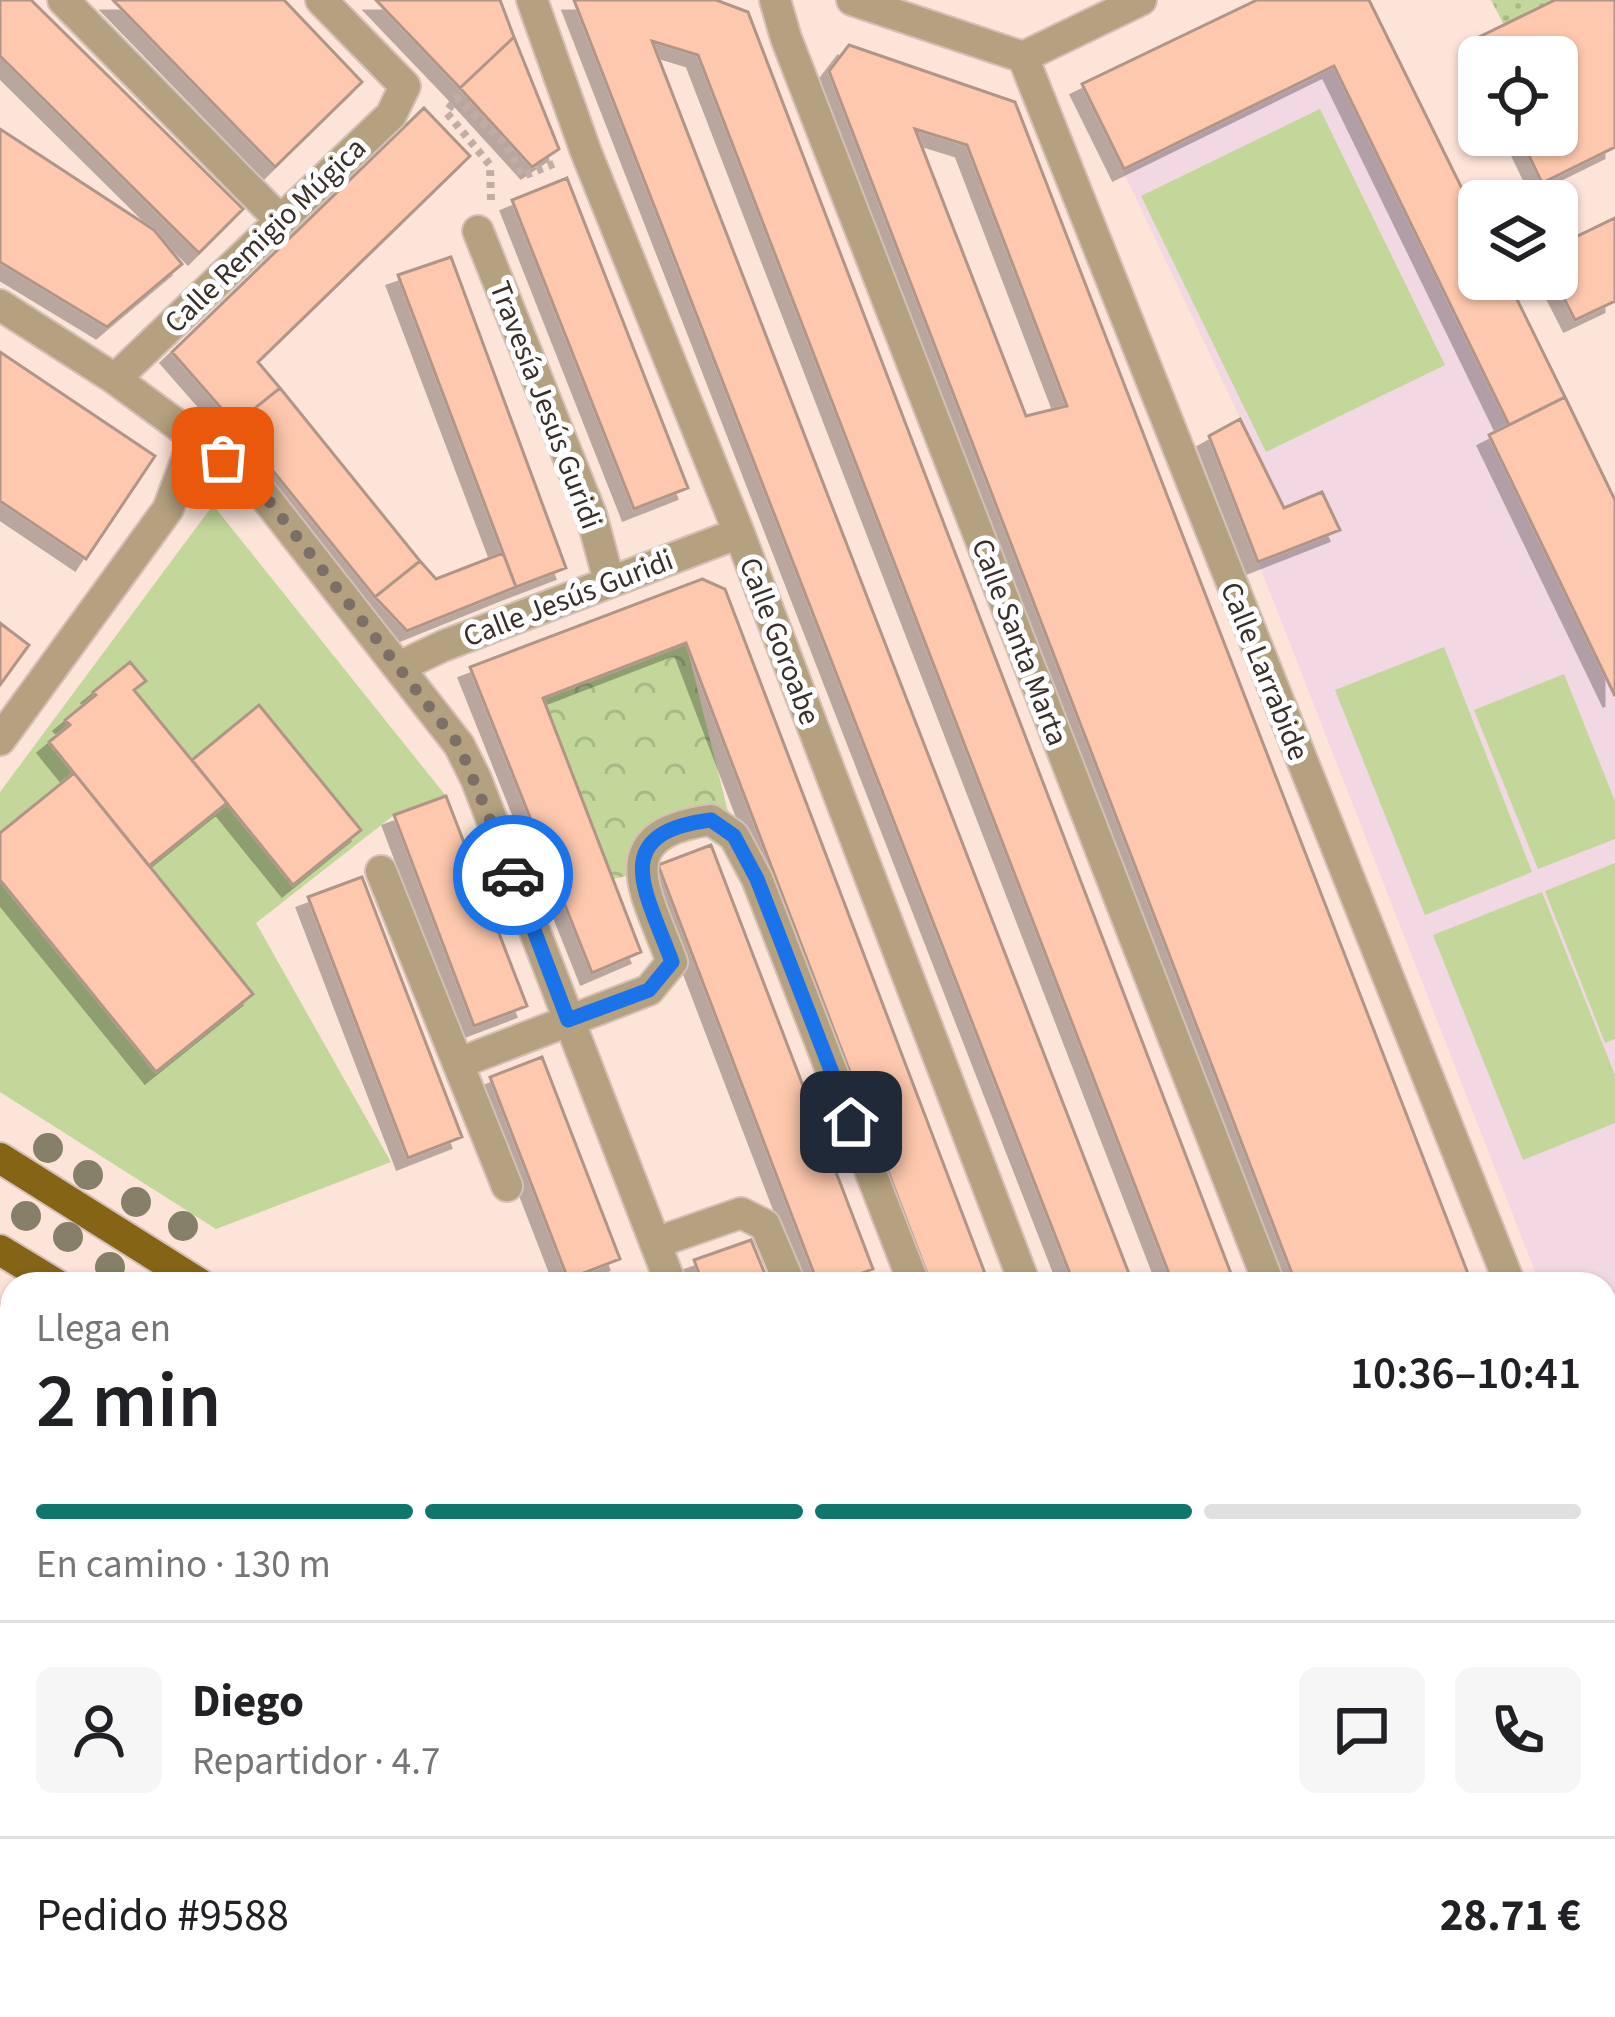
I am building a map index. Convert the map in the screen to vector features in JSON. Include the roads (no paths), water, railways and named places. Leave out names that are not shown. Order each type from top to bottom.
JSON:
[{"type":"main road","points":[[0,1158],[181,1272]]},
{"type":"main road","points":[[0,1250],[36,1272]]},
{"type":"street","points":[[63,0],[279,219]]},
{"type":"street","name":"Calle Remigio Múgica","points":[[115,379],[391,115],[405,86],[321,0]]},
{"type":"street","name":"Calle Goroabe","points":[[532,0],[586,152],[739,532],[1019,1272]]},
{"type":"street","name":"Calle Santa Marta","points":[[775,0],[1264,1272]]},
{"type":"street","points":[[852,0],[1023,57],[1141,0]]},
{"type":"street","name":"Calle Larrabide","points":[[1023,57],[1505,1272]]},
{"type":"street","name":"Travesía Jesús Guridi","points":[[478,231],[591,514],[609,581]]},
{"type":"street","points":[[0,305],[115,379],[251,478],[459,745],[666,1272]]},
{"type":"street","points":[[0,740],[168,509],[195,436]]},
{"type":"street","name":"Calle Jesús Guridi","points":[[399,667],[442,646],[739,532]]},
{"type":"street","points":[[459,1063],[649,990],[672,962],[639,873],[646,847],[678,824],[711,820],[734,836],[757,879],[909,1272]]},
{"type":"street","points":[[381,871],[507,1186]]},
{"type":"street","points":[[655,1243],[741,1213],[765,1225],[785,1272]]}]
